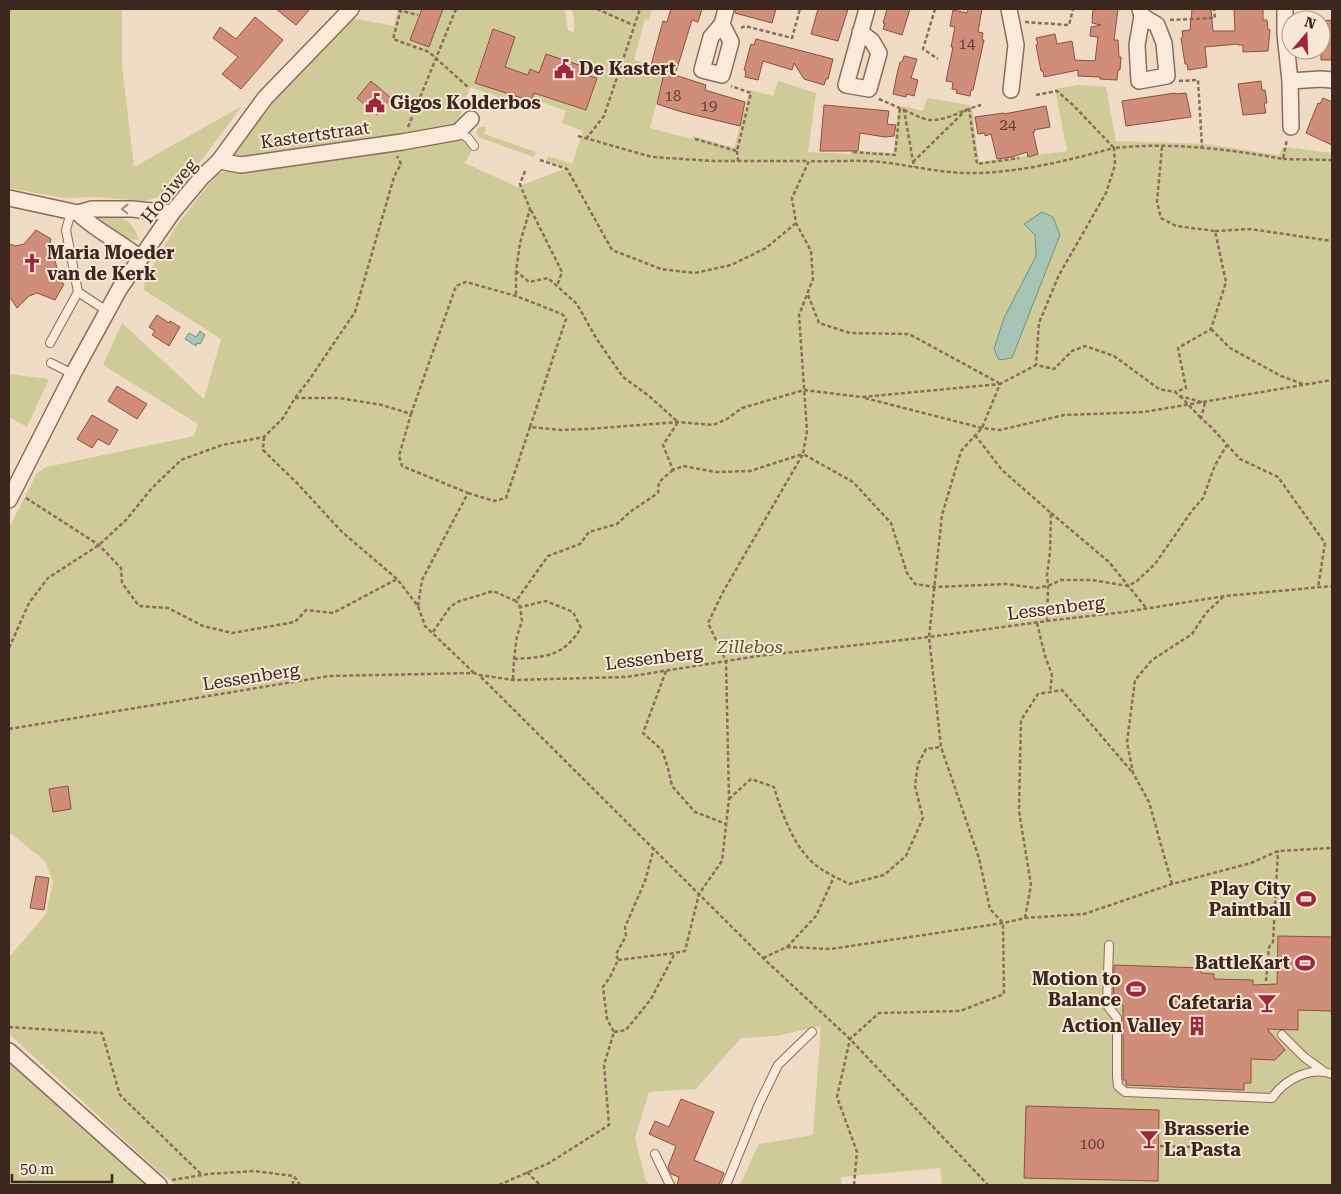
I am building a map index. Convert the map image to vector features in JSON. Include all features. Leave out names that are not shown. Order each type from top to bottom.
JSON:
[{"type":"street","name":"Hooiweg","points":[[11,495],[107,311],[140,258],[172,213],[202,177],[219,161],[265,98],[351,9]]},
{"type":"street","points":[[722,24],[726,9]]},
{"type":"street","points":[[860,32],[867,9]]},
{"type":"street","points":[[1009,9],[1016,45],[1011,90]]},
{"type":"street","points":[[1285,9],[1285,34],[1290,81],[1290,129]]},
{"type":"street","points":[[1290,81],[1332,80]]},
{"type":"street","points":[[458,132],[471,119]]},
{"type":"street","name":"Kastertstraat","points":[[219,161],[241,165],[458,132]]},
{"type":"street","points":[[9,198],[75,212],[92,209],[132,209],[172,213]]},
{"type":"street","points":[[75,212],[140,258]]},
{"type":"street","points":[[9,1051],[162,1182]]},
{"type":"lane","points":[[458,132],[468,138],[474,146]]},
{"type":"lane","points":[[50,343],[78,292],[66,230],[75,212]]},
{"type":"lane","points":[[78,292],[107,311]]},
{"type":"lane","points":[[51,363],[73,374]]},
{"type":"lane","points":[[1109,945],[1107,1005],[1117,1018],[1118,1086],[1125,1092],[1272,1098],[1277,1091],[1296,1076],[1322,1070]]},
{"type":"lane","points":[[726,1185],[758,1104],[778,1065],[812,1032]]},
{"type":"lane","points":[[1282,1035],[1304,1058],[1332,1074]]},
{"type":"lane","points":[[655,1154],[670,1185]]},
{"type":"path","points":[[9,648],[29,603],[48,578],[99,546],[126,520],[152,488],[182,460],[222,445],[264,437],[283,418],[294,398],[309,380],[355,312],[394,177],[401,164],[396,142],[436,58],[456,9]]},
{"type":"path","points":[[597,9],[633,25]]},
{"type":"path","points":[[586,139],[604,116],[633,25],[640,9]]},
{"type":"path","points":[[742,28],[744,26],[792,38],[800,9]]},
{"type":"path","points":[[935,9],[923,49],[938,58]]},
{"type":"path","points":[[1021,21],[1069,25],[1073,9]]},
{"type":"path","points":[[1168,21],[1215,18],[1214,9]]},
{"type":"path","points":[[418,15],[400,10],[393,39],[429,52],[469,88]]},
{"type":"path","points":[[1178,81],[1198,80],[1202,147]]},
{"type":"path","points":[[730,86],[751,93],[737,151],[738,161]]},
{"type":"path","points":[[1036,95],[1057,91],[1074,106],[1114,148],[1115,165],[1106,193],[1058,275],[1039,323],[1036,365]]},
{"type":"path","points":[[879,99],[928,120],[944,118],[980,105]]},
{"type":"path","points":[[853,152],[895,155],[900,108]]},
{"type":"path","points":[[968,108],[977,164],[1019,158]]},
{"type":"path","points":[[913,162],[968,108]]},
{"type":"path","points":[[904,110],[914,167]]},
{"type":"path","points":[[1284,160],[1284,148],[1290,129]]},
{"type":"path","points":[[578,136],[652,156],[714,161],[887,163],[975,173],[1022,170],[1058,163],[1114,148],[1202,147],[1284,160],[1332,160]]},
{"type":"path","points":[[695,139],[737,151]]},
{"type":"path","points":[[1162,147],[1157,202],[1161,218],[1176,226],[1215,231],[1250,229],[1332,241]]},
{"type":"path","points":[[540,160],[567,169],[612,250],[661,269],[695,273],[731,265],[766,248],[796,223]]},
{"type":"path","points":[[618,960],[685,950],[699,894],[722,861],[729,799],[726,661],[708,623],[723,592],[803,454],[807,431],[799,315],[813,279],[811,251],[796,223],[792,198],[809,161]]},
{"type":"path","points":[[524,171],[520,184],[562,272],[557,287]]},
{"type":"path","points":[[516,296],[516,271],[520,243],[530,208]]},
{"type":"path","points":[[1175,392],[1186,388],[1178,348],[1211,329],[1226,282],[1215,231]]},
{"type":"path","points":[[516,271],[529,282],[548,278],[577,304],[596,338],[623,377],[649,396],[678,422]]},
{"type":"path","points":[[466,282],[516,296],[562,314],[566,319],[506,498],[494,501],[468,493],[402,466],[399,456],[410,414],[456,286],[466,282]]},
{"type":"path","points":[[807,294],[819,323],[850,333],[909,334],[1000,384]]},
{"type":"path","points":[[1211,329],[1230,348],[1281,376],[1303,385]]},
{"type":"path","points":[[862,397],[1000,384],[1036,365],[1054,369],[1072,351],[1085,346],[1114,356],[1159,389],[1175,392],[1180,396],[1240,459],[1278,477],[1325,543],[1318,588]]},
{"type":"path","points":[[530,427],[561,430],[678,422],[713,425],[727,419],[742,408],[804,390],[862,397],[982,428],[1000,430],[1064,415],[1144,412],[1332,380]]},
{"type":"path","points":[[854,1185],[857,1152],[837,1097],[850,1039],[879,1013],[960,1010],[1004,994],[1003,923],[990,909],[979,858],[940,747],[929,638],[942,515],[961,451],[982,428],[1000,384]]},
{"type":"path","points":[[1180,396],[1205,403]]},
{"type":"path","points":[[294,398],[339,398],[382,405],[410,414]]},
{"type":"path","points":[[1200,418],[1205,403]]},
{"type":"path","points":[[673,470],[663,445],[678,422]]},
{"type":"path","points":[[976,435],[1002,470],[1109,562],[1147,609]]},
{"type":"path","points":[[264,437],[263,450],[298,484],[341,531],[398,579],[418,606],[425,626],[474,673]]},
{"type":"path","points":[[516,601],[548,556],[580,544],[590,532],[617,524],[630,512],[658,493],[659,482],[673,470],[683,466],[716,472],[750,471],[803,454],[853,482],[891,523],[908,573],[914,584],[935,587],[1006,584],[1036,588],[1048,586],[1061,580],[1092,580],[1128,586],[1137,581],[1155,564],[1203,498],[1215,465],[1227,445]]},
{"type":"path","points":[[418,606],[422,580],[468,493]]},
{"type":"path","points":[[11,495],[99,546],[120,568],[122,583],[139,606],[168,608],[203,626],[232,633],[295,622],[306,610],[333,613],[398,579]]},
{"type":"path","points":[[1047,621],[1047,576],[1051,513]]},
{"type":"path","name":"Lessenberg","points":[[9,729],[330,676],[474,673],[480,676],[513,680],[626,677],[726,661],[929,638],[1037,622],[1147,609],[1225,596],[1332,586]]},
{"type":"path","points":[[432,633],[450,607],[456,602],[493,591],[516,601],[520,608],[522,621],[517,636],[513,680]]},
{"type":"path","points":[[1133,772],[1127,742],[1135,680],[1152,660],[1192,634],[1206,613],[1225,596]]},
{"type":"path","points":[[514,659],[540,658],[560,650],[572,642],[581,628],[573,612],[546,601],[520,608]]},
{"type":"path","points":[[1037,622],[1045,656],[1052,675],[1050,693]]},
{"type":"path","points":[[666,671],[643,733],[662,750],[672,786],[678,793],[696,812],[726,824]]},
{"type":"path","points":[[480,676],[763,958],[850,1039],[988,1185]]},
{"type":"path","points":[[1025,918],[1031,885],[1019,811],[1021,720],[1038,694],[1062,690],[1133,772],[1149,802],[1172,884]]},
{"type":"path","points":[[729,799],[751,778],[774,787],[781,811],[798,846],[820,868],[849,884],[884,875],[906,856],[923,818],[915,786],[918,764],[926,749],[940,747]]},
{"type":"path","points":[[499,1185],[549,1162],[609,1125],[604,1064],[614,1032],[607,1019],[603,987],[610,978],[618,960],[616,954],[626,936],[625,927],[646,881],[654,848]]},
{"type":"path","points":[[787,947],[831,948],[1003,923],[1025,918],[1084,914],[1172,884],[1252,862],[1278,851],[1332,848]]},
{"type":"path","points":[[1266,982],[1269,947],[1273,942],[1278,851]]},
{"type":"path","points":[[763,958],[787,947],[816,916],[835,876]]},
{"type":"path","points":[[614,1032],[626,1030],[651,999],[675,953]]},
{"type":"path","points":[[9,1027],[102,1033],[120,1095],[202,1175]]},
{"type":"path","points":[[1160,1146],[1190,1147]]},
{"type":"path","points":[[162,1182],[202,1175],[254,1172],[294,1176]]},
{"type":"path","points":[[527,1172],[540,1185]]},
{"type":"path","points":[[292,1185],[294,1176]]},
{"type":"path","points":[[294,1176],[300,1185]]},
{"type":"green space","points":[[9,9],[122,9],[122,66],[134,167],[242,106],[195,169],[170,194],[144,201],[96,197],[63,198],[9,188]]},
{"type":"green space","name":"Zillebos","points":[[398,9],[562,9],[565,11],[568,30],[574,33],[574,17],[571,9],[652,9],[649,20],[645,19],[634,60],[665,69],[650,128],[691,139],[693,136],[734,148],[750,90],[773,96],[778,81],[816,93],[808,152],[850,154],[851,151],[894,153],[898,109],[903,106],[923,111],[927,98],[969,105],[972,109],[979,162],[1067,151],[1055,89],[1079,85],[1106,87],[1116,141],[1206,144],[1279,155],[1282,148],[1286,147],[1332,153],[1332,1185],[942,1185],[940,1168],[841,1177],[842,1185],[740,1185],[759,1144],[813,1135],[821,1026],[776,1036],[741,1038],[696,1089],[649,1092],[635,1138],[646,1181],[651,1185],[176,1185],[156,1169],[9,1034],[9,957],[46,914],[53,882],[45,861],[9,832],[9,528],[37,473],[46,467],[194,436],[198,424],[103,365],[122,323],[204,399],[221,339],[144,290],[145,279],[177,225],[217,174],[231,170],[266,170],[458,137],[465,140],[472,149],[465,163],[517,187],[566,168],[547,161],[548,156],[572,164],[583,131],[562,123],[566,111],[537,100],[534,109],[470,87],[459,123],[438,132],[240,159],[233,157],[233,151],[276,95],[352,18],[394,26]],"holes":[[[1035,235],[1060,235],[1004,318],[1036,256]]]},
{"type":"green space","points":[[486,127],[484,134],[536,152],[534,157],[478,137],[476,133],[478,128]]},
{"type":"green space","points":[[91,213],[114,216],[126,220],[135,231],[139,240],[129,239],[90,221]]},
{"type":"green space","points":[[9,374],[49,379],[27,427],[9,417]]},
{"type":"green space","points":[[9,1061],[147,1185],[9,1185]]},
{"type":"shaded area","points":[[1042,212],[1053,217],[1060,235],[1012,358],[999,360],[994,349],[1004,318],[1036,256],[1035,235],[1024,224]]},
{"type":"shaded area","points":[[200,331],[205,335],[200,344],[197,343],[196,346],[185,339],[189,333],[196,337]]},
{"type":"building","points":[[276,9],[310,9],[296,25]]},
{"type":"building","points":[[422,9],[443,9],[429,47],[410,40]]},
{"type":"building","points":[[671,9],[702,9],[698,22],[692,20],[675,75],[706,85],[705,90],[745,102],[740,126],[657,104],[665,69],[651,65],[663,21],[667,22]]},
{"type":"building","points":[[735,9],[776,9],[772,23],[735,13]]},
{"type":"building","points":[[818,9],[848,9],[838,41],[811,34]]},
{"type":"building","points":[[887,9],[910,9],[902,35],[883,29]]},
{"type":"building","points":[[968,9],[982,9],[978,32],[983,33],[982,40],[984,40],[970,96],[956,93],[957,90],[952,89],[953,82],[946,81],[955,27],[950,26],[953,10],[967,13]]},
{"type":"building","points":[[1093,9],[1118,9],[1114,40],[1118,40],[1119,57],[1121,57],[1117,80],[1078,76],[1078,70],[1044,77],[1043,71],[1041,71],[1036,38],[1055,34],[1057,44],[1072,41],[1075,60],[1095,61],[1098,37],[1090,36],[1091,27],[1101,25],[1092,23]]},
{"type":"building","points":[[1192,9],[1211,9],[1213,31],[1235,31],[1234,9],[1263,9],[1263,20],[1267,20],[1268,29],[1270,30],[1268,51],[1243,52],[1243,45],[1238,44],[1205,47],[1207,67],[1188,70],[1187,64],[1185,64],[1181,38],[1183,37],[1182,31],[1190,30]]},
{"type":"building","points":[[255,17],[283,40],[241,89],[222,74],[238,57],[213,38],[220,27],[236,39]]},
{"type":"building","points":[[1332,20],[1332,60],[1331,60]]},
{"type":"building","name":"De Kastert","points":[[493,29],[515,37],[505,67],[528,75],[530,69],[539,73],[546,54],[588,68],[586,75],[597,78],[586,110],[534,93],[531,101],[475,83]]},
{"type":"building","points":[[756,39],[833,59],[828,79],[826,79],[824,85],[804,79],[794,63],[792,70],[763,61],[758,80],[745,77],[746,71],[744,70],[751,44],[754,45]]},
{"type":"building","points":[[904,56],[917,59],[911,78],[918,80],[914,96],[907,94],[906,97],[893,94],[900,62],[902,62]]},
{"type":"building","name":"Gigos Kolderbos","points":[[371,81],[391,98],[377,115],[357,98]]},
{"type":"building","points":[[1261,81],[1262,90],[1265,90],[1267,103],[1264,103],[1266,113],[1243,115],[1238,84]]},
{"type":"building","points":[[1186,93],[1191,117],[1126,126],[1122,101]]},
{"type":"building","points":[[1323,98],[1332,102],[1332,145],[1306,133],[1318,103],[1320,104]]},
{"type":"building","points":[[824,105],[889,111],[887,124],[896,125],[894,136],[885,137],[860,133],[858,151],[820,151]]},
{"type":"building","points":[[1046,106],[1050,127],[1034,130],[1035,132],[1033,132],[1038,154],[1028,157],[1027,152],[997,159],[991,134],[985,136],[985,133],[978,134],[975,117]]},
{"type":"building","name":"Maria Moeder van de Kerk","points":[[36,230],[51,239],[50,243],[61,282],[64,284],[55,300],[37,293],[29,296],[17,308],[9,296],[9,244],[16,246],[24,244]]},
{"type":"building","points":[[157,315],[169,323],[170,321],[180,327],[169,346],[152,335],[155,331],[149,327]]},
{"type":"building","points":[[117,386],[147,404],[137,419],[108,401]]},
{"type":"building","points":[[92,415],[118,430],[109,445],[98,439],[92,448],[77,439]]},
{"type":"building","points":[[68,786],[71,809],[53,812],[49,789]]},
{"type":"building","points":[[36,876],[49,878],[44,910],[30,908]]},
{"type":"building","name":"Action Valley","points":[[1278,936],[1332,937],[1332,1011],[1298,1010],[1298,1030],[1267,1029],[1285,1050],[1275,1060],[1251,1059],[1251,1083],[1244,1083],[1244,1090],[1126,1085],[1126,1080],[1123,1080],[1123,1005],[1115,1006],[1113,1004],[1114,965],[1201,968],[1201,973],[1214,974],[1214,979],[1253,980],[1253,985],[1277,984]]},
{"type":"building","points":[[681,1099],[714,1112],[694,1160],[724,1173],[719,1185],[677,1185],[679,1177],[671,1174],[668,1167],[676,1146],[649,1134],[655,1121],[669,1127]]},
{"type":"building","points":[[1026,1106],[1159,1110],[1158,1181],[1024,1178]]},
{"type":"place","name":"De Kastert","points":[[564,69]]},
{"type":"place","name":"Gigos Kolderbos","points":[[375,103]]},
{"type":"place","name":"Maria Moeder van de Kerk","points":[[32,263]]},
{"type":"place","name":"Play City Paintball","points":[[1306,899]]},
{"type":"place","name":"BattleKart","points":[[1305,963]]},
{"type":"place","name":"Motion to Balance","points":[[1136,989]]},
{"type":"place","name":"Cafetaria","points":[[1267,1003]]},
{"type":"place","name":"Action Valley","points":[[1197,1026]]},
{"type":"place","name":"Brasserie La Pasta","points":[[1149,1139]]}]
